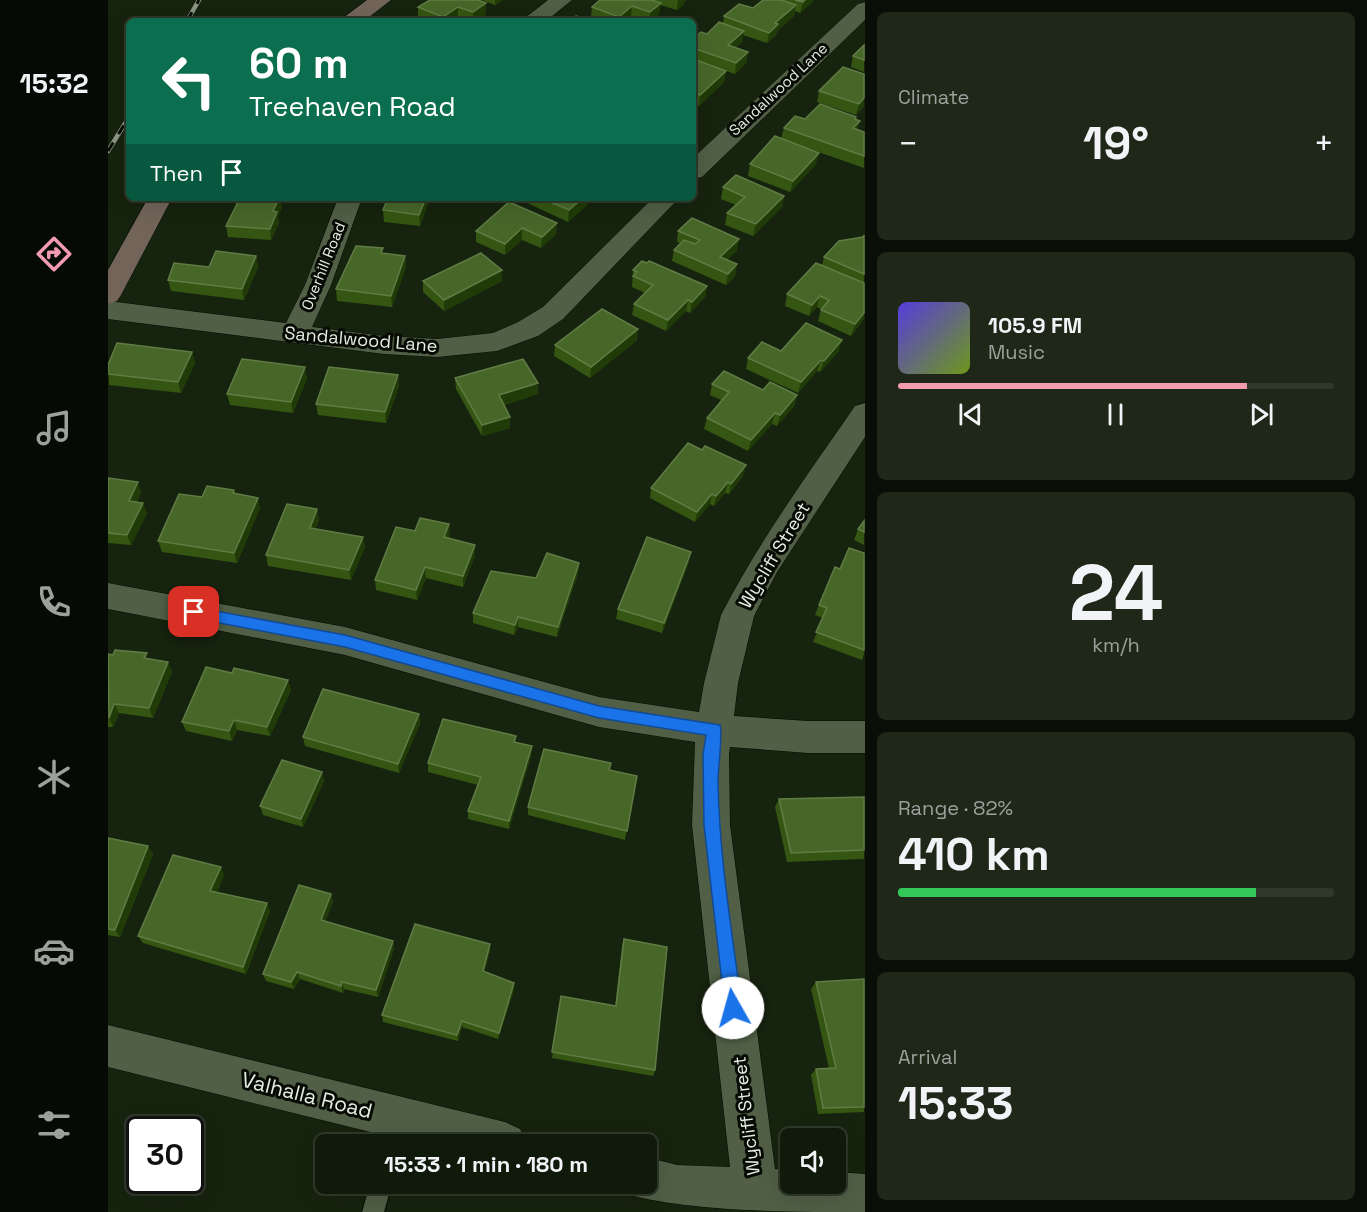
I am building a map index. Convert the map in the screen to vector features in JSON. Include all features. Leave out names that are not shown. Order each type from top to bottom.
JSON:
[{"type":"main road","points":[[354,18],[381,0]]},
{"type":"main road","points":[[108,295],[158,201]]},
{"type":"street","points":[[536,18],[562,0]]},
{"type":"street","name":"Sandalwood Lane","points":[[696,169],[864,8]]},
{"type":"street","name":"Overhill Road","points":[[295,334],[318,285],[349,201]]},
{"type":"street","name":"Sandalwood Lane","points":[[108,310],[384,345],[437,348],[497,342],[528,329],[553,313],[664,201]]},
{"type":"street","name":"Wycliff Street","points":[[756,1202],[711,825],[711,755],[721,682],[738,615],[766,563],[864,413]]},
{"type":"street","points":[[108,596],[345,641],[599,712],[715,730],[808,737],[864,737]]},
{"type":"street","name":"Valhalla Road","points":[[108,1046],[396,1131],[421,1134]]},
{"type":"street","points":[[657,1182],[756,1202],[864,1196]]},
{"type":"lane","points":[[373,1212],[378,1194]]},
{"type":"building","points":[[430,0],[478,0],[486,3],[473,12],[458,7],[443,17],[418,7]]},
{"type":"building","points":[[600,0],[652,0],[661,3],[650,12],[632,6],[619,17],[592,7]]},
{"type":"building","points":[[763,0],[781,0],[796,5],[775,23],[778,24],[769,33],[724,16],[739,4],[753,8]]},
{"type":"building","points":[[719,22],[744,31],[728,45],[748,52],[736,63],[696,49],[696,36],[701,32],[707,34]]},
{"type":"building","points":[[864,45],[864,60],[853,56]]},
{"type":"building","points":[[696,60],[726,71],[700,95],[696,93]]},
{"type":"building","points":[[843,67],[864,74],[864,98],[859,104],[819,91]]},
{"type":"building","points":[[820,104],[856,117],[855,119],[860,121],[853,128],[864,132],[864,156],[784,128],[795,116],[805,119]]},
{"type":"building","points":[[775,136],[819,153],[793,181],[750,164]]},
{"type":"building","points":[[736,175],[784,196],[756,224],[727,213],[745,197],[723,187]]},
{"type":"building","points":[[238,201],[278,201],[273,211],[277,212],[270,229],[226,226]]},
{"type":"building","points":[[387,201],[425,201],[419,215],[383,210]]},
{"type":"building","points":[[548,201],[580,201],[569,210]]},
{"type":"building","points":[[509,202],[557,223],[542,237],[522,228],[505,244],[476,231]]},
{"type":"building","points":[[692,218],[739,239],[720,257],[737,264],[728,274],[674,250],[684,240],[695,244],[700,240],[678,231]]},
{"type":"building","points":[[864,235],[864,274],[824,257],[839,241]]},
{"type":"building","points":[[356,246],[383,248],[381,253],[405,256],[391,296],[336,289]]},
{"type":"building","points":[[216,251],[256,256],[242,289],[168,280],[174,263],[209,267]]},
{"type":"building","points":[[481,253],[502,270],[444,300],[423,281]]},
{"type":"building","points":[[642,261],[647,263],[649,261],[707,286],[692,302],[688,300],[668,320],[634,304],[653,285],[633,276],[637,272],[633,270]]},
{"type":"building","points":[[816,263],[864,283],[864,313],[855,324],[821,310],[829,300],[820,296],[812,305],[787,294]]},
{"type":"building","points":[[602,309],[638,329],[591,367],[555,345]]},
{"type":"building","points":[[806,323],[842,340],[801,382],[748,358],[762,342],[781,351]]},
{"type":"building","points":[[117,343],[192,352],[178,382],[108,374],[108,365]]},
{"type":"building","points":[[242,359],[305,367],[291,402],[227,394]]},
{"type":"building","points":[[523,359],[538,383],[499,395],[510,417],[482,425],[455,378]]},
{"type":"building","points":[[329,367],[398,375],[385,412],[316,404]]},
{"type":"building","points":[[724,371],[763,390],[770,382],[797,395],[780,415],[775,413],[751,440],[707,418],[729,392],[712,384]]},
{"type":"building","points":[[688,443],[702,450],[705,446],[746,465],[731,484],[728,482],[716,496],[712,494],[697,512],[651,488]]},
{"type":"building","points":[[108,478],[138,482],[129,501],[143,503],[127,535],[108,533]]},
{"type":"building","points":[[207,486],[234,490],[233,493],[258,498],[234,553],[158,541],[179,494],[202,497]]},
{"type":"building","points":[[287,504],[317,509],[310,528],[363,537],[349,570],[266,555]]},
{"type":"building","points":[[420,518],[449,524],[444,537],[475,545],[463,576],[425,567],[416,590],[375,580],[396,527],[415,531]]},
{"type":"building","points":[[864,521],[864,532],[858,529]]},
{"type":"building","points":[[647,537],[691,552],[664,623],[618,609]]},
{"type":"building","points":[[849,548],[864,553],[864,650],[816,632],[827,608],[819,605],[835,567],[840,569]]},
{"type":"building","points":[[547,553],[579,563],[558,627],[518,617],[515,625],[473,613],[491,571],[536,578]]},
{"type":"building","points":[[115,650],[147,653],[144,658],[168,662],[149,708],[114,704],[109,718],[108,654],[113,655]]},
{"type":"building","points":[[206,667],[232,673],[234,668],[288,680],[267,727],[234,720],[229,731],[182,722]]},
{"type":"building","points":[[323,689],[419,714],[398,764],[303,737]]},
{"type":"building","points":[[443,719],[516,736],[514,742],[532,746],[509,821],[468,811],[481,777],[428,763]]},
{"type":"building","points":[[544,749],[611,763],[609,770],[637,776],[627,831],[528,807]]},
{"type":"building","points":[[282,760],[322,772],[301,819],[260,806]]},
{"type":"building","points":[[864,797],[864,850],[791,853],[779,799]]},
{"type":"building","points":[[108,838],[148,846],[115,930],[108,929]]},
{"type":"building","points":[[173,855],[221,867],[210,891],[267,903],[243,967],[138,936]]},
{"type":"building","points":[[299,885],[331,894],[321,920],[393,941],[376,990],[342,982],[341,986],[297,972],[291,982],[263,974]]},
{"type":"building","points":[[415,924],[490,944],[483,971],[514,983],[499,1033],[462,1021],[457,1035],[382,1015]]},
{"type":"building","points":[[624,939],[667,947],[655,1070],[552,1052],[561,996],[616,1006]]},
{"type":"building","points":[[864,979],[864,1107],[823,1108],[816,1069],[836,1068],[816,982]]},
{"type":"railway","points":[[189,18],[199,0]]},
{"type":"railway","points":[[108,151],[126,122]]},
{"type":"route","points":[[194,612],[345,641],[599,712],[715,730],[711,755],[711,825],[733,1008]]}]
